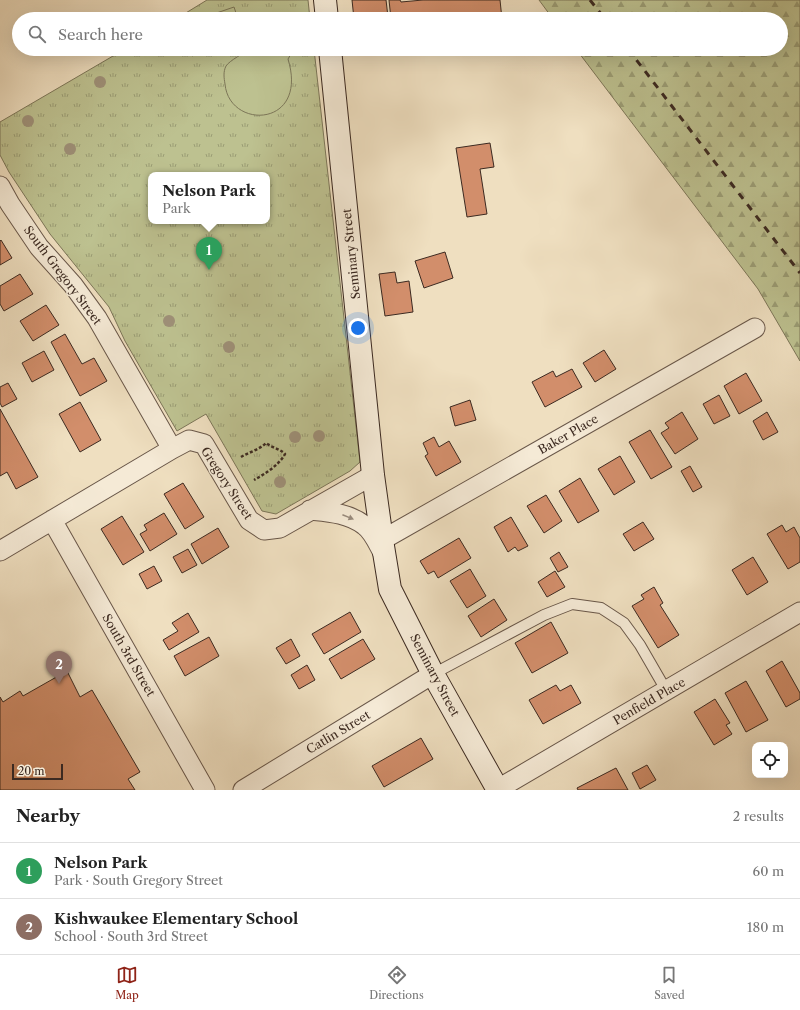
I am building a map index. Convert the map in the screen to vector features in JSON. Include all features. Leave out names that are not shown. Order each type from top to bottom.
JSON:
[{"type":"street","points":[[325,0],[326,12]]},
{"type":"street","name":"Seminary Street","points":[[331,56],[373,475],[390,589],[433,674],[498,790]]},
{"type":"street","name":"South Gregory Street","points":[[0,186],[10,204],[39,247],[73,285],[97,318],[172,449]]},
{"type":"street","name":"Baker Place","points":[[383,547],[755,328]]},
{"type":"street","name":"Gregory Street","points":[[0,551],[189,440],[204,444],[249,520],[264,530],[280,528],[373,475]]},
{"type":"street","name":"Seminary Street","points":[[310,510],[332,512],[348,516],[364,525],[383,547]]},
{"type":"street","name":"South 3rd Street","points":[[52,520],[205,790]]},
{"type":"street","name":"Penfield Place","points":[[498,790],[800,612]]},
{"type":"street","name":"Catlin Street","points":[[243,790],[433,674]]},
{"type":"lane","points":[[433,674],[544,615],[572,604],[601,608],[624,624],[640,645],[666,690]]},
{"type":"path","points":[[241,457],[261,448],[266,443],[270,446],[279,448],[285,454],[277,464],[254,480]]},
{"type":"green space","points":[[207,0],[308,0],[309,12],[187,12]]},
{"type":"green space","points":[[539,0],[800,0],[800,361],[758,289],[581,56],[788,56],[788,12],[548,12]]},
{"type":"green space","points":[[234,7],[236,12],[219,12]]},
{"type":"green space","points":[[113,56],[315,56],[360,462],[350,471],[276,514],[262,511],[206,414],[177,431],[125,341],[109,307],[50,234],[9,172],[0,155],[0,122]]},
{"type":"green space","points":[[238,56],[290,56],[288,59],[291,82],[288,98],[278,109],[266,115],[252,114],[239,109],[230,99],[224,77],[226,66]]},
{"type":"building","points":[[352,0],[386,0],[387,12],[353,12]]},
{"type":"building","points":[[389,0],[400,0],[401,2],[423,0],[500,0],[501,12],[390,12]]},
{"type":"building","points":[[490,143],[494,167],[480,169],[487,214],[467,217],[456,148]]},
{"type":"building","points":[[1,240],[12,258],[0,265],[0,241]]},
{"type":"building","points":[[445,252],[453,278],[424,288],[415,261]]},
{"type":"building","points":[[395,272],[397,283],[409,281],[413,312],[385,316],[379,274]]},
{"type":"building","points":[[20,274],[33,294],[4,311],[0,304],[0,286]]},
{"type":"building","points":[[46,305],[59,325],[33,341],[20,321]]},
{"type":"building","points":[[65,334],[82,364],[94,358],[107,381],[80,396],[51,342]]},
{"type":"building","points":[[604,350],[616,369],[595,382],[583,363]]},
{"type":"building","points":[[44,351],[54,370],[32,382],[22,363]]},
{"type":"building","points":[[572,369],[582,387],[545,407],[532,382],[553,371],[556,377]]},
{"type":"building","points":[[746,373],[762,401],[739,414],[724,386]]},
{"type":"building","points":[[8,383],[17,399],[2,407],[0,403],[0,387]]},
{"type":"building","points":[[719,395],[730,416],[714,424],[703,404]]},
{"type":"building","points":[[470,400],[476,420],[455,426],[450,407]]},
{"type":"building","points":[[80,402],[101,440],[80,452],[59,414]]},
{"type":"building","points":[[0,409],[38,477],[16,489],[7,472],[0,476]]},
{"type":"building","points":[[682,412],[698,439],[675,454],[661,433],[669,428],[665,423]]},
{"type":"building","points":[[767,412],[778,432],[763,440],[753,421]]},
{"type":"building","points":[[650,430],[672,467],[651,479],[629,442]]},
{"type":"building","points":[[434,437],[439,447],[449,441],[461,462],[436,476],[425,456],[428,454],[423,443]]},
{"type":"building","points":[[620,456],[635,482],[614,495],[598,469]]},
{"type":"building","points":[[690,466],[702,487],[693,492],[681,471]]},
{"type":"building","points":[[580,478],[599,511],[578,523],[559,491]]},
{"type":"building","points":[[183,483],[204,517],[185,529],[164,494]]},
{"type":"building","points":[[546,495],[562,521],[544,533],[527,506]]},
{"type":"building","points":[[164,513],[177,534],[150,551],[140,534],[147,530],[144,525]]},
{"type":"building","points":[[122,516],[144,552],[123,565],[101,529]]},
{"type":"building","points":[[511,517],[528,546],[518,551],[515,547],[508,552],[494,527]]},
{"type":"building","points":[[643,522],[654,539],[634,551],[623,534]]},
{"type":"building","points":[[782,525],[786,532],[794,527],[800,538],[800,562],[788,569],[767,534]]},
{"type":"building","points":[[218,528],[229,547],[202,564],[191,544]]},
{"type":"building","points":[[459,538],[471,558],[438,578],[434,571],[428,574],[420,561]]},
{"type":"building","points":[[188,549],[197,565],[182,573],[173,557]]},
{"type":"building","points":[[559,552],[568,567],[558,572],[550,558]]},
{"type":"building","points":[[753,557],[768,582],[747,595],[732,570]]},
{"type":"building","points":[[154,566],[162,581],[147,589],[139,574]]},
{"type":"building","points":[[470,569],[486,596],[467,608],[450,581]]},
{"type":"building","points":[[555,571],[565,587],[547,597],[538,582]]},
{"type":"building","points":[[654,587],[663,603],[660,605],[679,635],[658,648],[632,606],[644,599],[641,595]]},
{"type":"building","points":[[494,599],[507,620],[481,637],[468,616]]},
{"type":"building","points":[[350,612],[361,632],[324,654],[312,634]]},
{"type":"building","points":[[188,613],[199,632],[169,650],[163,640],[178,631],[172,623]]},
{"type":"building","points":[[551,622],[568,653],[532,673],[515,643]]},
{"type":"building","points":[[209,637],[219,656],[185,676],[174,656]]},
{"type":"building","points":[[291,639],[300,656],[286,664],[276,648]]},
{"type":"building","points":[[363,639],[375,659],[341,679],[329,659]]},
{"type":"building","points":[[782,661],[800,693],[800,699],[786,707],[766,671]]},
{"type":"building","points":[[307,665],[315,680],[299,689],[291,675]]},
{"type":"building","points":[[67,671],[80,697],[92,690],[140,772],[128,779],[135,790],[0,790],[0,697],[3,702],[20,691],[23,696]]},
{"type":"building","points":[[746,681],[768,720],[746,732],[725,693]]},
{"type":"building","points":[[556,685],[560,691],[571,685],[581,703],[543,724],[529,700]]},
{"type":"building","points":[[715,699],[730,723],[726,725],[732,734],[714,745],[694,712]]},
{"type":"building","points":[[421,738],[433,759],[384,787],[372,766]]},
{"type":"building","points":[[647,765],[656,780],[640,789],[632,773]]},
{"type":"building","points":[[616,768],[628,790],[578,790],[577,788]]},
{"type":"railway","points":[[590,0],[599,12]]},
{"type":"railway","points":[[633,56],[800,273]]},
{"type":"place","name":"Nelson Park","points":[[209,270]]},
{"type":"place","name":"Kishwaukee Elementary School","points":[[59,684]]}]
